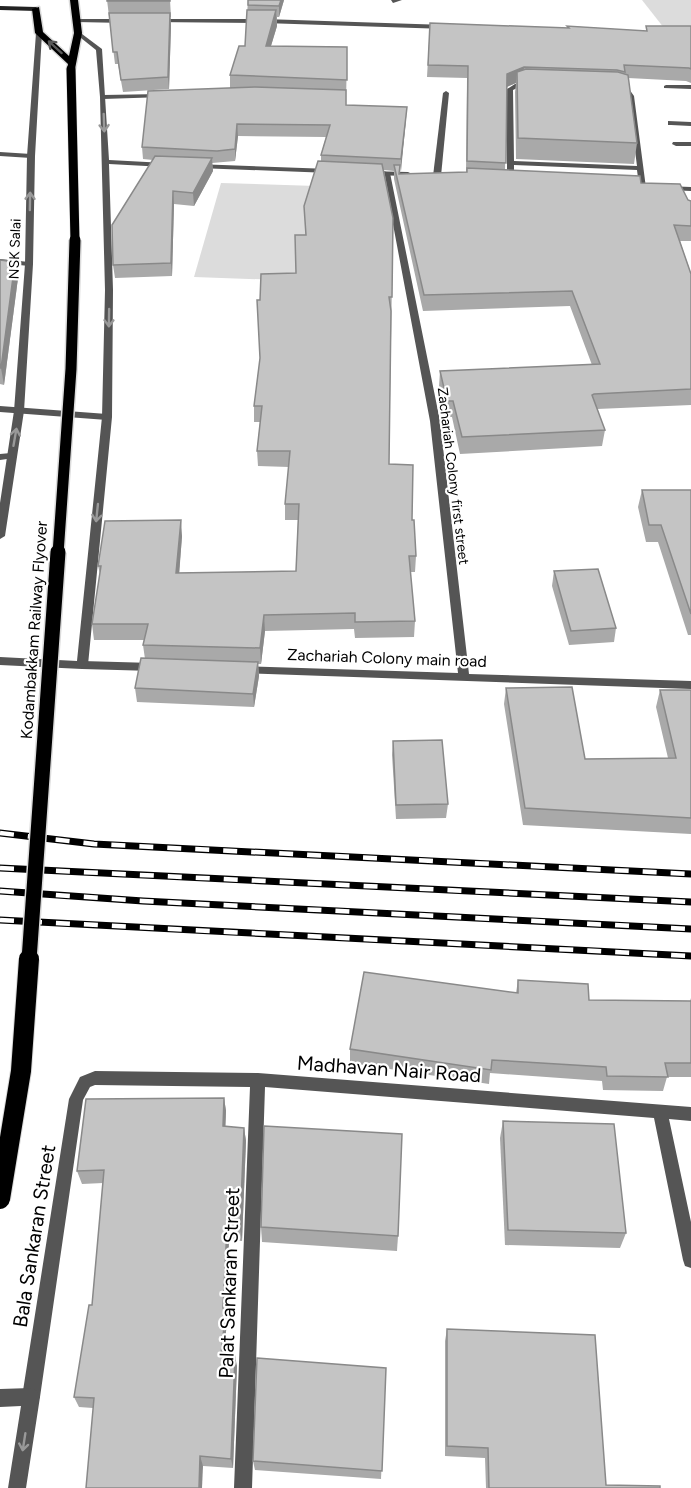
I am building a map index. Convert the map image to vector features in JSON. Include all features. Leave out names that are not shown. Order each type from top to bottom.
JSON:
[{"type":"main road","name":"Kodambakkam Railway Flyover","points":[[0,1198],[21,1071],[71,369],[75,259],[71,65],[78,33],[74,0]]},
{"type":"main road","points":[[0,8],[36,9],[39,33],[71,65]]},
{"type":"street","points":[[393,1],[399,0]]},
{"type":"street","points":[[78,21],[136,21]]},
{"type":"street","points":[[148,21],[264,21],[450,27]]},
{"type":"street","name":"NSK Salai","points":[[0,536],[19,411],[29,264],[31,156],[39,33]]},
{"type":"street","points":[[78,33],[99,49],[103,97],[109,290],[107,417],[82,665]]},
{"type":"street","points":[[510,179],[510,89],[517,85],[534,84]]},
{"type":"street","points":[[604,87],[622,88],[630,93],[641,168],[652,187]]},
{"type":"street","points":[[666,87],[691,87]]},
{"type":"street","points":[[437,176],[446,93]]},
{"type":"street","points":[[103,97],[173,96]]},
{"type":"street","points":[[671,123],[691,124]]},
{"type":"street","points":[[676,144],[691,144]]},
{"type":"street","points":[[0,154],[31,156]]},
{"type":"street","points":[[105,162],[175,165]]},
{"type":"street","points":[[510,163],[641,168]]},
{"type":"street","points":[[187,166],[339,172]]},
{"type":"street","points":[[362,172],[417,175]]},
{"type":"street","name":"Zachariah Colony first street","points":[[386,173],[435,421],[464,677]]},
{"type":"street","points":[[427,175],[447,176]]},
{"type":"street","points":[[499,179],[521,180]]},
{"type":"street","points":[[632,186],[691,189]]},
{"type":"street","points":[[679,189],[683,197]]},
{"type":"street","points":[[0,261],[29,264]]},
{"type":"street","points":[[0,409],[107,417]]},
{"type":"street","points":[[0,457],[11,456]]},
{"type":"street","points":[[0,661],[165,668]]},
{"type":"street","name":"Zachariah Colony main road","points":[[225,670],[691,685]]},
{"type":"street","name":"Madhavan Nair Road","points":[[85,1082],[95,1078],[258,1080],[691,1114]]},
{"type":"street","name":"Palat Sankaran Street","points":[[243,1488],[258,1080]]},
{"type":"street","name":"Bala Sankaran Street","points":[[16,1488],[76,1099],[85,1082]]},
{"type":"street","points":[[660,1111],[691,1260]]},
{"type":"street","points":[[0,1398],[31,1397]]},
{"type":"shaded area","points":[[642,0],[691,0],[691,29],[664,28]]},
{"type":"shaded area","points":[[221,183],[316,186],[309,281],[194,277]]},
{"type":"building","points":[[170,0],[170,1],[107,1]]},
{"type":"building","points":[[248,0],[281,0],[279,6],[248,5]]},
{"type":"building","points":[[247,10],[276,10],[266,46],[347,47],[347,80],[230,75],[239,46],[245,46]]},
{"type":"building","points":[[109,13],[170,13],[168,77],[121,80],[117,52],[113,52]]},
{"type":"building","points":[[430,23],[569,28],[567,26],[647,31],[646,26],[691,26],[691,69],[624,65],[625,72],[524,67],[507,74],[506,163],[467,161],[468,66],[428,65]]},
{"type":"building","points":[[526,69],[618,72],[628,75],[637,143],[518,138],[517,72]]},
{"type":"building","points":[[255,87],[346,90],[346,105],[407,107],[401,159],[321,155],[330,125],[237,124],[235,149],[217,151],[142,147],[148,91]]},
{"type":"building","points":[[155,156],[212,158],[193,193],[173,191],[171,263],[113,265],[112,225]]},
{"type":"building","points":[[318,161],[382,164],[393,218],[392,297],[389,297],[391,311],[389,464],[413,465],[412,520],[414,520],[416,556],[409,556],[415,621],[355,622],[355,613],[264,615],[260,648],[143,645],[148,624],[92,624],[105,521],[181,520],[176,573],[296,571],[299,504],[285,504],[290,451],[257,451],[262,406],[254,406],[260,358],[257,300],[260,300],[261,274],[296,273],[295,235],[306,235],[304,206]]},
{"type":"building","points":[[394,165],[400,165],[399,174],[467,172],[467,168],[640,176],[641,183],[680,184],[688,200],[691,201],[691,226],[674,225],[691,274],[691,389],[594,394],[592,395],[605,430],[462,437],[453,401],[447,401],[440,371],[600,364],[572,291],[424,295]]},
{"type":"building","points":[[0,260],[15,262],[1,368],[0,368]]},
{"type":"building","points":[[642,490],[691,490],[691,614],[661,525],[649,525]]},
{"type":"building","points":[[598,569],[616,628],[571,631],[554,571]]},
{"type":"building","points":[[141,658],[258,662],[253,694],[135,688]]},
{"type":"building","points":[[572,687],[585,759],[676,758],[660,690],[691,690],[691,818],[525,808],[506,688]]},
{"type":"building","points":[[442,740],[448,804],[396,805],[393,741]]},
{"type":"building","points":[[364,972],[518,993],[518,980],[588,984],[589,1000],[691,1001],[691,1063],[665,1063],[668,1077],[607,1076],[606,1067],[492,1060],[491,1070],[350,1049]]},
{"type":"building","points":[[224,1098],[223,1126],[244,1128],[240,1229],[227,1228],[223,1308],[226,1308],[221,1355],[235,1356],[231,1459],[200,1456],[199,1488],[86,1488],[94,1398],[74,1397],[89,1305],[92,1305],[104,1170],[77,1171],[86,1099]]},
{"type":"building","points":[[503,1121],[614,1124],[626,1233],[508,1230]]},
{"type":"building","points":[[264,1126],[402,1134],[398,1236],[261,1227]]},
{"type":"building","points":[[447,1329],[595,1335],[606,1485],[660,1486],[660,1488],[489,1488],[488,1448],[447,1446]]},
{"type":"building","points":[[257,1358],[386,1368],[382,1471],[253,1461]]},
{"type":"railway","points":[[0,833],[94,844],[691,874]]},
{"type":"railway","points":[[0,868],[691,902]]},
{"type":"railway","points":[[0,891],[143,901],[691,929]]},
{"type":"railway","points":[[0,920],[691,956]]}]
